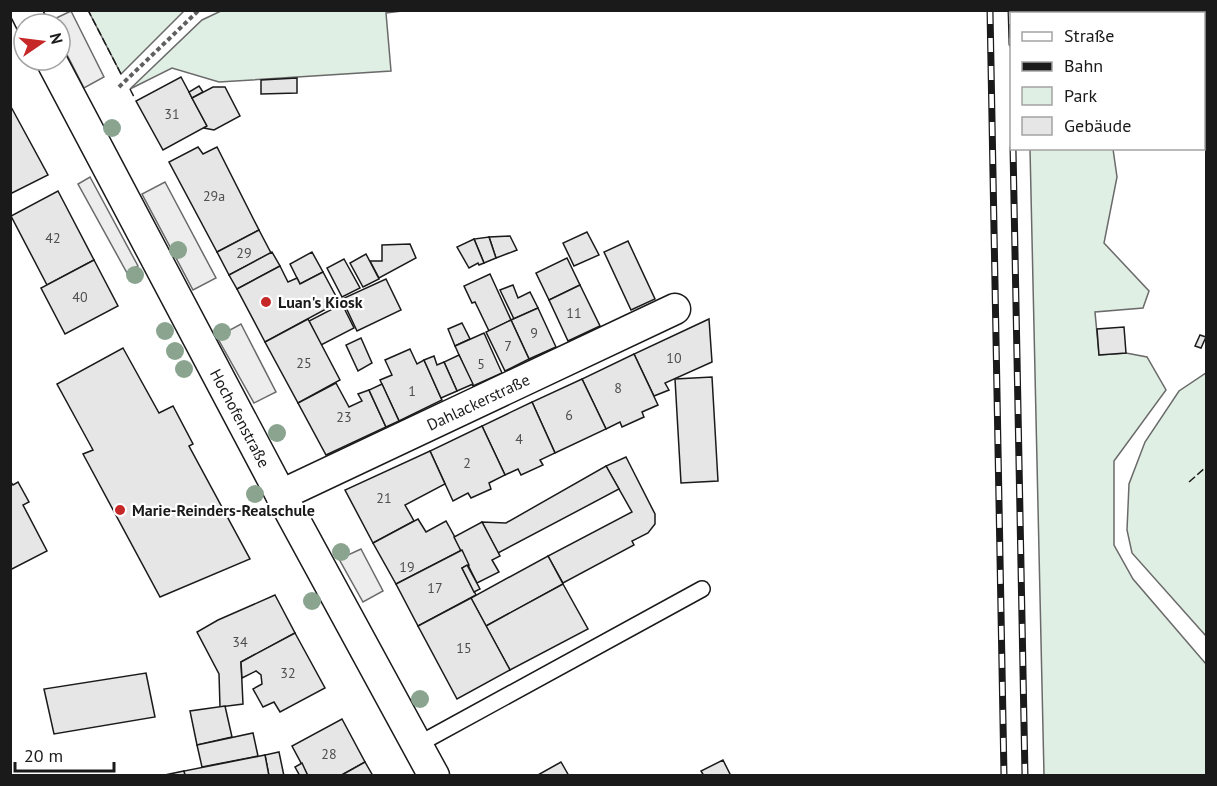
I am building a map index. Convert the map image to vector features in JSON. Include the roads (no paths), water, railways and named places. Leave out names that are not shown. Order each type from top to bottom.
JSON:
[{"type":"street","name":"Hochofenstraße","points":[[57,72],[281,495],[434,776]]},
{"type":"street","name":"Dahlackerstraße","points":[[281,495],[675,309]]},
{"type":"lane","points":[[417,746],[702,589]]},
{"type":"railway","points":[[990,10],[1004,776]]},
{"type":"railway","points":[[1013,150],[1025,776]]},
{"type":"place","name":"Luan's Kiosk","points":[[266,302]]},
{"type":"place","name":"Marie-Reinders-Realschule","points":[[120,510]]}]
